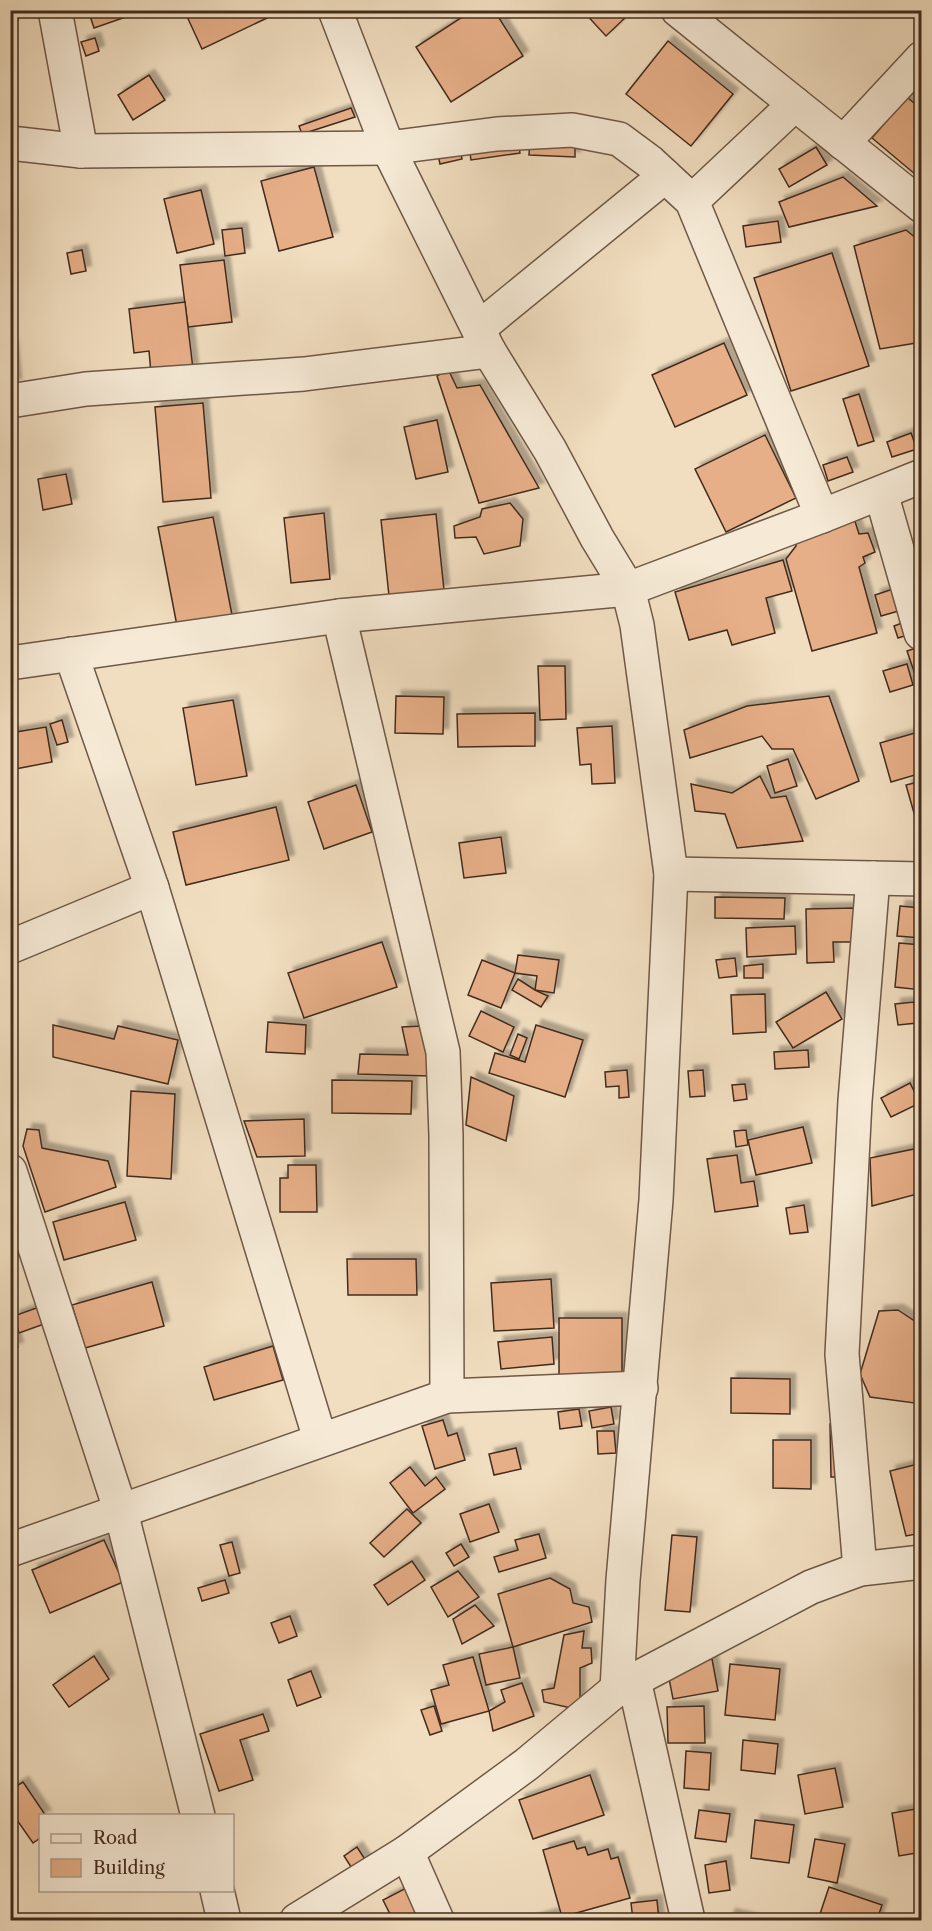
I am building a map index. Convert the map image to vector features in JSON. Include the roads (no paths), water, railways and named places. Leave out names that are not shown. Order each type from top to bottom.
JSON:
[{"type":"street","points":[[54,10],[81,151]]},
{"type":"street","points":[[335,10],[388,148],[484,340],[550,450],[597,538],[628,589],[637,625],[671,874],[656,1200],[624,1580],[625,1685],[688,1920]]},
{"type":"street","points":[[690,13],[795,104],[921,206]]},
{"type":"street","points":[[843,143],[921,58]]},
{"type":"street","points":[[692,201],[795,104]]},
{"type":"street","points":[[10,143],[81,151],[388,148],[497,134],[572,130],[619,139],[650,162],[692,201],[822,516]]},
{"type":"street","points":[[10,401],[86,389],[304,374],[484,340],[664,176]]},
{"type":"street","points":[[10,663],[339,616],[628,589],[921,476]]},
{"type":"street","points":[[881,493],[921,633]]},
{"type":"street","points":[[339,616],[443,1052],[446,1136],[447,1396]]},
{"type":"street","points":[[71,654],[152,888],[320,1439]]},
{"type":"street","points":[[671,874],[921,879]]},
{"type":"street","points":[[860,1569],[842,1354],[855,1101],[873,878]]},
{"type":"street","points":[[10,947],[152,888]]},
{"type":"street","points":[[10,1171],[121,1512],[198,1814]]},
{"type":"street","points":[[10,1550],[447,1396],[641,1388]]},
{"type":"street","points":[[297,1920],[407,1852],[527,1764],[625,1685],[811,1587],[860,1569],[921,1562]]},
{"type":"street","points":[[407,1852],[437,1920]]},
{"type":"street","points":[[217,1892],[224,1920]]}]
